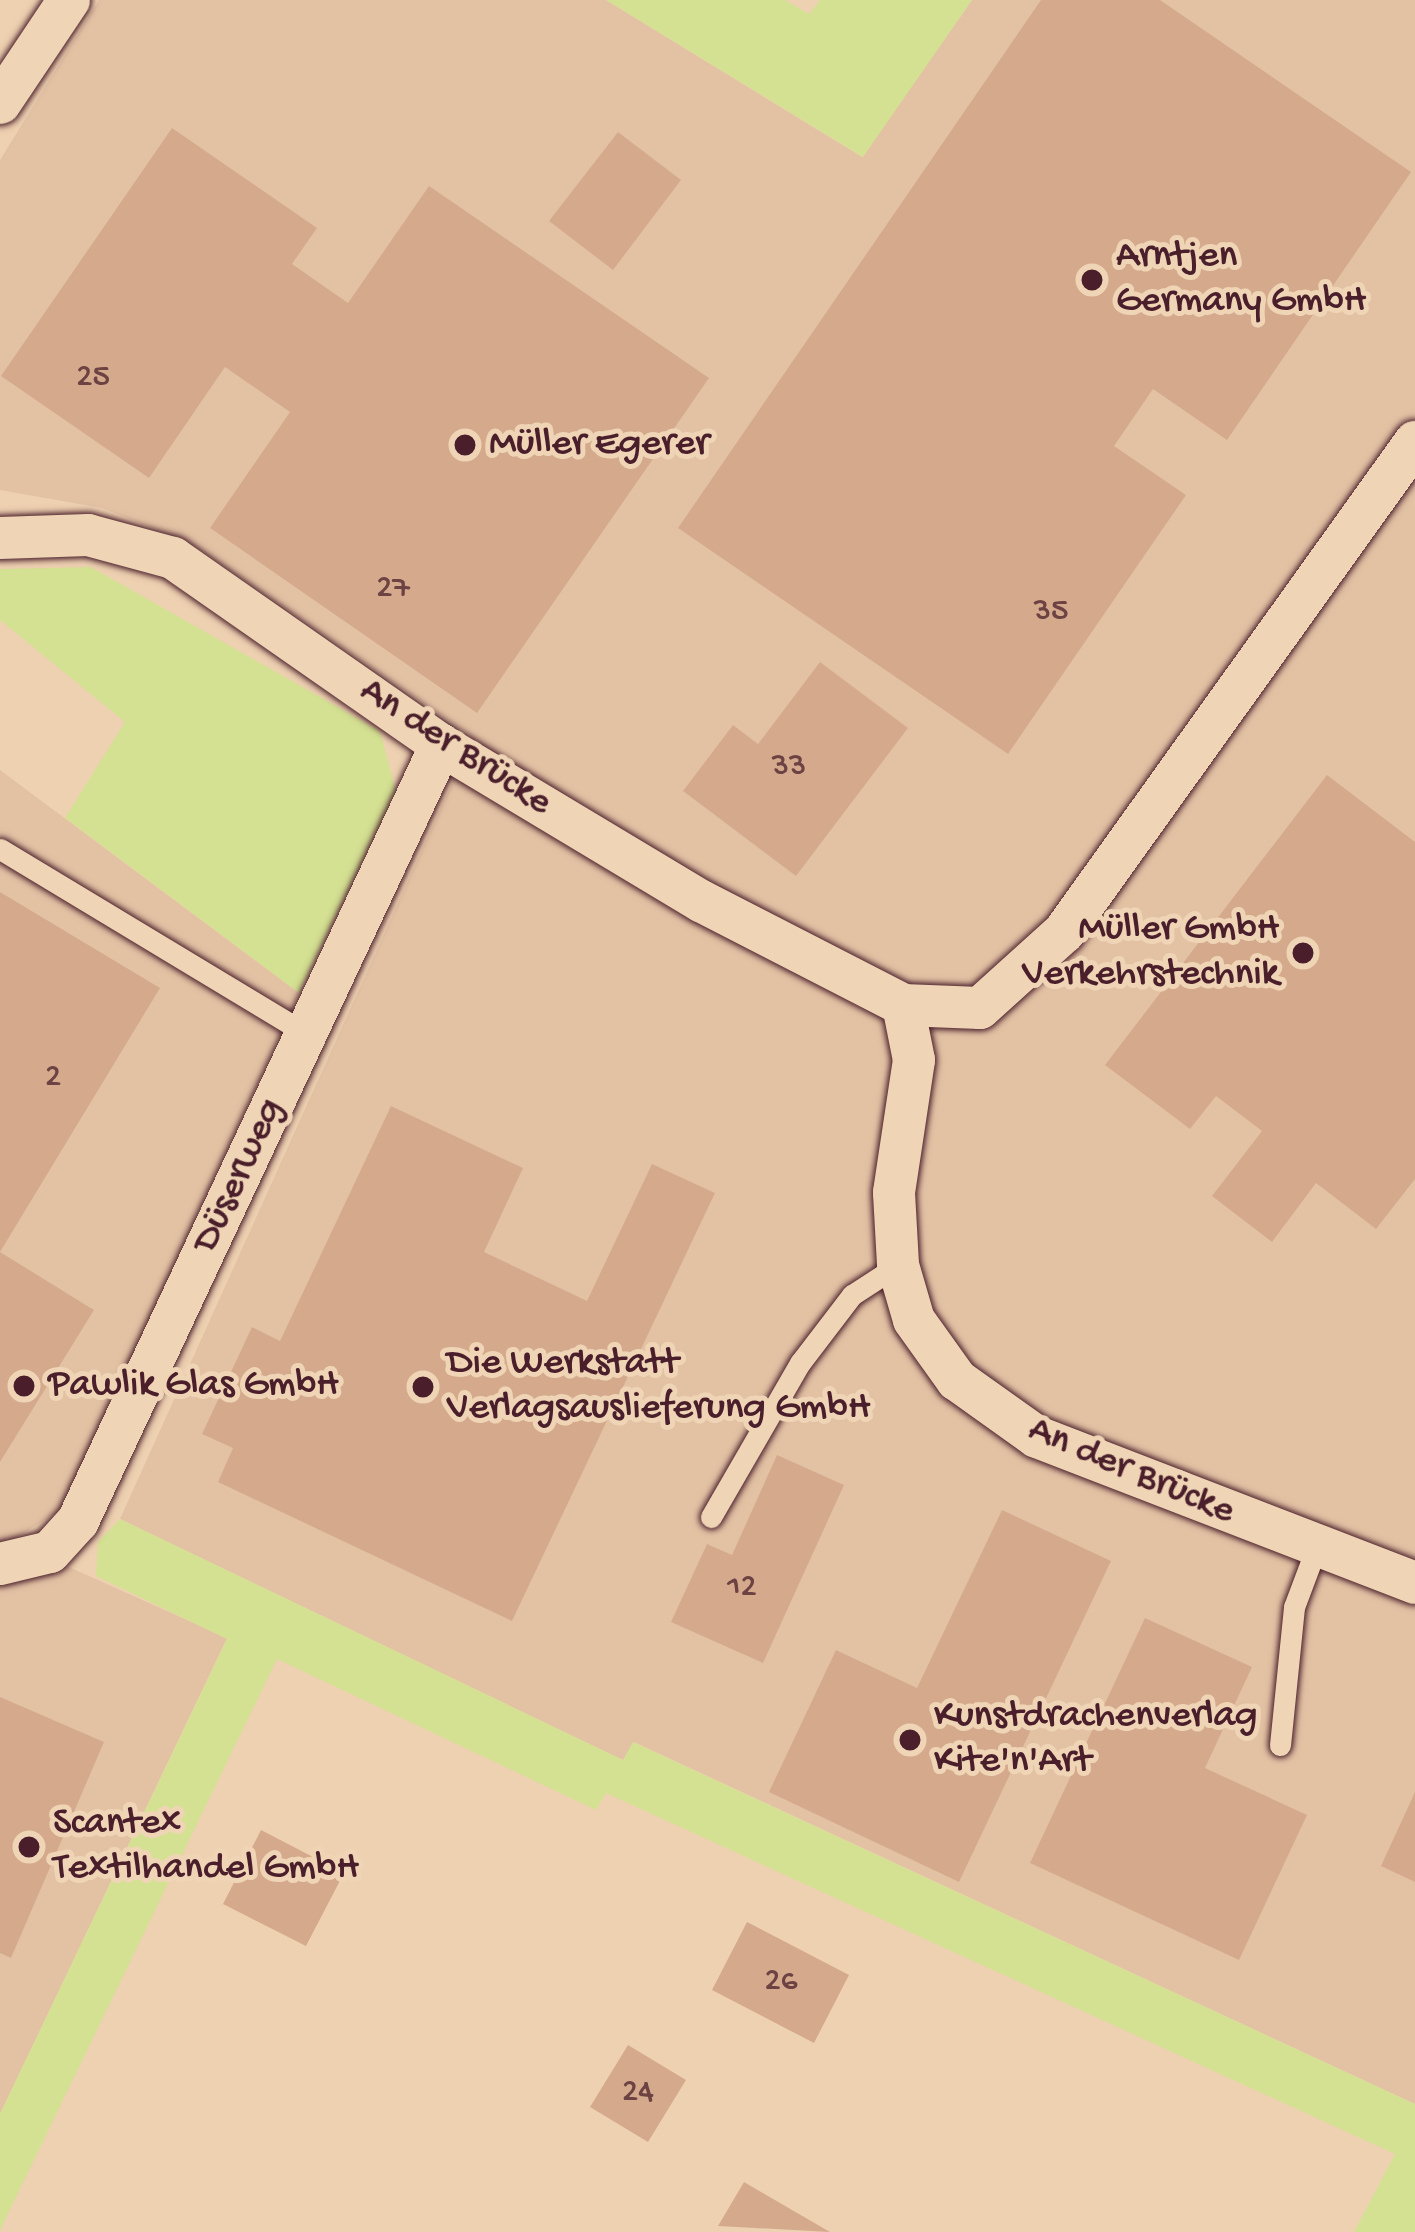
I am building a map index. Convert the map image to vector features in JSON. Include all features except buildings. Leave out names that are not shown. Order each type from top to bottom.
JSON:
[{"type":"street","points":[[0,103],[69,0]]},
{"type":"street","name":"An der Brücke","points":[[0,538],[88,535],[172,557],[442,745],[700,901],[903,1005],[980,1008],[1064,932],[1415,442]]},
{"type":"street","name":"Düserweg","points":[[0,1564],[50,1552],[78,1521],[442,745]]},
{"type":"street","name":"An der Brücke","points":[[903,1005],[914,1060],[894,1193],[898,1265],[914,1320],[993,1411],[1415,1583]]},
{"type":"lane","points":[[0,850],[307,1034]]},
{"type":"lane","points":[[711,1517],[813,1346],[852,1295],[898,1265]]},
{"type":"lane","points":[[1280,1745],[1294,1607],[1318,1544]]},
{"type":"shaded area","points":[[99,0],[606,0],[862,157],[972,0],[1415,0],[1415,2104],[634,1742],[623,1760],[120,1519],[473,737],[191,543],[102,508],[0,490],[0,160]]},
{"type":"shaded area","points":[[0,770],[299,993],[62,1509],[11,1541],[227,1638],[0,2114]]},
{"type":"green space","points":[[606,0],[785,0],[809,14],[820,0],[972,0],[863,157]]},
{"type":"green space","points":[[91,567],[380,731],[396,791],[299,993],[65,818],[125,722],[0,620],[0,569]]},
{"type":"green space","points":[[120,1519],[623,1760],[633,1742],[1415,2104],[1415,2232],[1354,2232],[1395,2154],[606,1793],[596,1810],[277,1659],[0,2230],[0,2114],[227,1639],[96,1576],[98,1542]]},
{"type":"place","name":"Arntjen Germany GmbH","points":[[1092,280]]},
{"type":"place","name":"Müller Egerer","points":[[465,445]]},
{"type":"place","name":"Müller GmbH Verkehrstechnik","points":[[1303,953]]},
{"type":"place","name":"Pawlik Glas GmbH","points":[[24,1386]]},
{"type":"place","name":"Die Werkstatt Verlagsauslieferung GmbH","points":[[423,1387]]},
{"type":"place","name":"Kunstdrachenverlag Kite'n'Art","points":[[910,1740]]},
{"type":"place","name":"Scantex Textilhandel GmbH","points":[[29,1847]]}]
